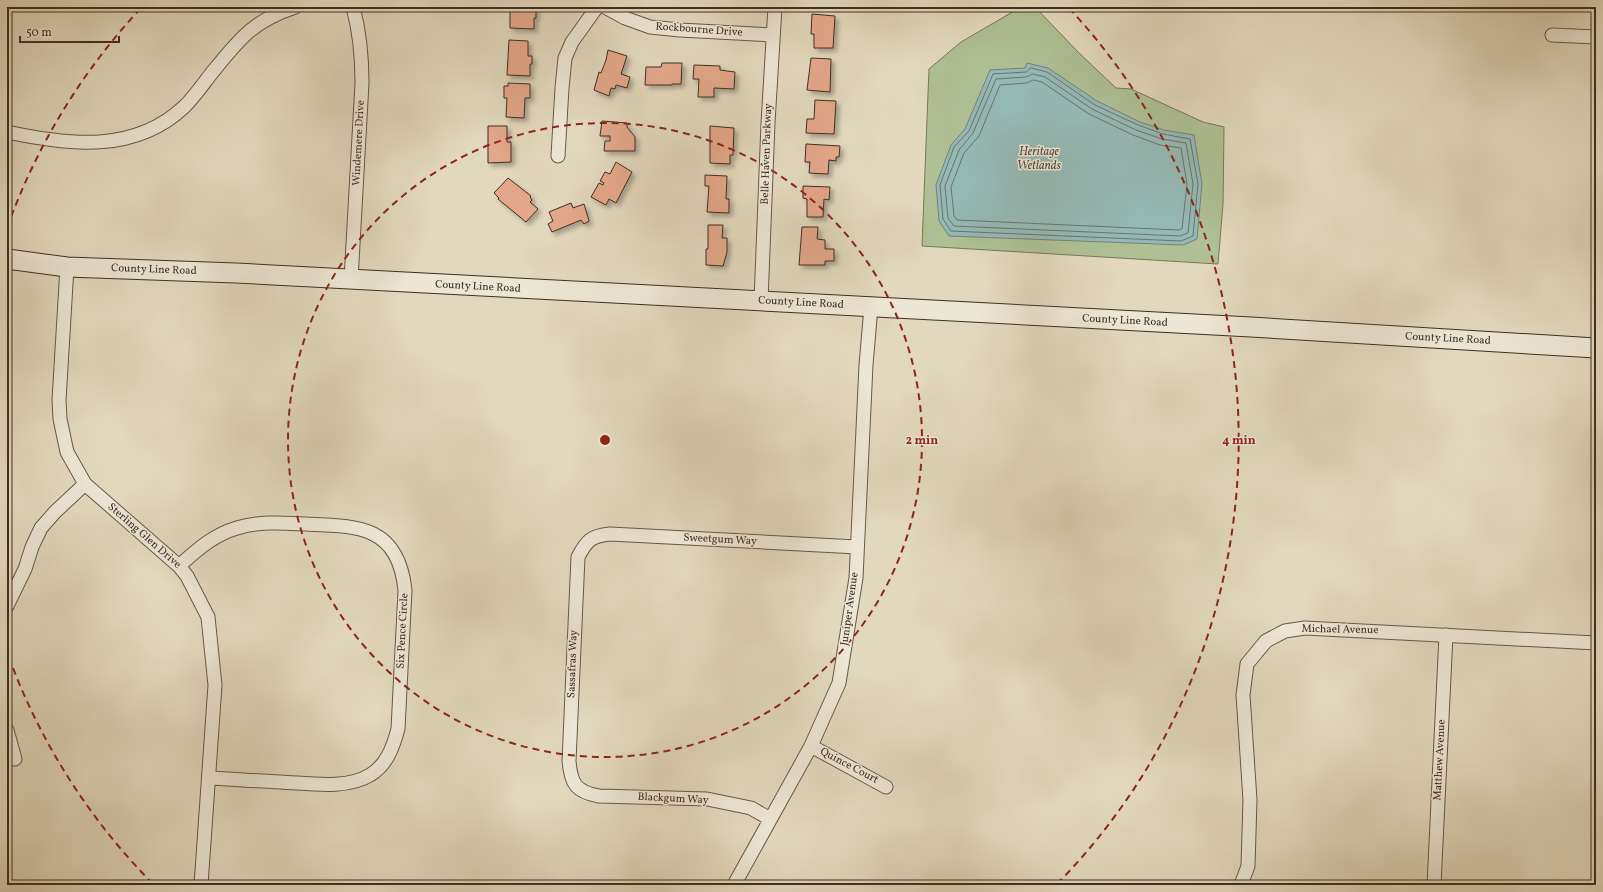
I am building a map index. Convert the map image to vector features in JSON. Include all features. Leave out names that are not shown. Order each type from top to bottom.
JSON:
[{"type":"main road","name":"County Line Road","points":[[7,259],[67,267],[220,272],[1251,327],[1596,348]]},
{"type":"street","points":[[7,132],[34,138],[83,144],[134,137],[161,124],[185,106],[246,32],[265,18],[295,7]]},
{"type":"street","name":"Windemere Drive","points":[[351,280],[362,83],[362,54],[359,29],[354,7]]},
{"type":"street","points":[[558,156],[565,58],[572,42],[597,7]]},
{"type":"street","name":"Rockbourne Drive","points":[[605,7],[626,18],[650,27],[772,35]]},
{"type":"street","name":"Belle Haven Parkway","points":[[761,301],[772,35],[775,7]]},
{"type":"street","points":[[1552,35],[1596,37]]},
{"type":"street","name":"Sterling Glen Drive","points":[[67,267],[60,419],[67,452],[85,484],[179,566],[187,576],[208,617],[215,684],[201,885]]},
{"type":"street","name":"Juniper Avenue","points":[[734,885],[811,746],[840,683],[856,578],[866,365],[871,307]]},
{"type":"street","points":[[7,606],[25,569],[32,547],[41,528],[55,512],[85,484]]},
{"type":"street","name":"Six Pence Circle","points":[[179,566],[199,548],[216,536],[236,528],[256,523],[279,522],[348,526],[363,529],[377,536],[389,546],[398,560],[403,574],[405,590],[398,729],[393,749],[382,765],[371,775],[358,782],[329,785],[209,778]]},
{"type":"street","name":"Sweetgum Way","points":[[585,543],[596,536],[610,534],[857,546]]},
{"type":"street","name":"Sassafras Way","points":[[576,786],[570,774],[569,761],[576,572],[578,557],[585,543]]},
{"type":"street","name":"Michael Avenue","points":[[1241,885],[1248,866],[1250,800],[1243,695],[1247,664],[1266,641],[1285,631],[1305,628],[1596,643]]},
{"type":"street","name":"Matthew Avenue","points":[[1434,885],[1446,635]]},
{"type":"street","points":[[7,730],[16,759]]},
{"type":"street","name":"Quince Court","points":[[811,746],[886,787]]},
{"type":"street","name":"Blackgum Way","points":[[576,786],[586,794],[599,796],[707,799],[751,808],[770,819]]},
{"type":"green space","name":"Heritage Wetlands","points":[[1021,7],[1035,7],[1079,53],[1116,88],[1131,89],[1203,122],[1224,127],[1223,204],[1218,264],[922,246],[929,69],[961,42]]},
{"type":"water","name":"Heritage Wetlands","points":[[1027,63],[1048,68],[1097,101],[1140,122],[1164,130],[1194,135],[1202,184],[1197,239],[1183,245],[949,236],[939,221],[936,185],[951,145],[965,129],[990,70],[1025,68]]},
{"type":"building","points":[[510,7],[536,7],[534,29],[510,28]]},
{"type":"building","points":[[812,14],[835,16],[833,48],[814,48],[814,34],[811,34]]},
{"type":"building","points":[[509,40],[528,41],[528,56],[532,56],[530,76],[507,75]]},
{"type":"building","points":[[608,50],[627,56],[621,74],[630,77],[627,88],[616,85],[615,89],[611,88],[609,96],[594,90],[599,72],[601,73],[606,60]]},
{"type":"building","points":[[811,58],[831,59],[830,92],[807,90]]},
{"type":"building","points":[[662,63],[682,63],[681,84],[645,85],[646,67],[661,67]]},
{"type":"building","points":[[694,65],[720,66],[720,70],[735,72],[734,89],[714,88],[714,97],[698,97],[699,79],[693,79]]},
{"type":"building","points":[[508,83],[530,84],[530,98],[525,98],[524,118],[506,117],[507,98],[504,98],[504,86],[508,86]]},
{"type":"building","points":[[815,100],[836,101],[834,134],[806,133],[807,119],[814,119]]},
{"type":"building","points":[[602,121],[627,123],[627,127],[635,137],[635,151],[604,151],[605,141],[610,141],[610,136],[600,136]]},
{"type":"building","points":[[488,126],[507,126],[507,142],[511,142],[511,162],[488,163]]},
{"type":"building","points":[[710,126],[734,128],[733,155],[730,155],[730,164],[710,163]]},
{"type":"building","points":[[806,144],[840,146],[839,157],[836,157],[836,161],[829,160],[828,174],[809,173],[810,162],[805,162]]},
{"type":"building","points":[[616,162],[632,172],[616,203],[609,199],[606,205],[591,197],[599,183],[603,185],[604,183],[600,181],[605,172],[610,174]]},
{"type":"building","points":[[705,175],[727,176],[726,199],[729,199],[729,213],[707,212],[709,186],[705,186]]},
{"type":"building","points":[[508,178],[531,196],[530,197],[532,200],[530,202],[538,209],[526,222],[498,199],[499,198],[494,193]]},
{"type":"building","points":[[803,186],[830,187],[829,200],[824,199],[823,217],[807,217],[807,199],[803,198]]},
{"type":"building","points":[[571,203],[573,208],[584,204],[589,221],[584,224],[581,220],[552,232],[548,224],[553,221],[549,212]]},
{"type":"building","points":[[708,225],[723,225],[722,238],[727,238],[727,252],[723,266],[706,265]]},
{"type":"building","points":[[802,227],[818,227],[817,239],[825,240],[825,249],[834,249],[834,261],[825,261],[825,265],[799,265]]}]
